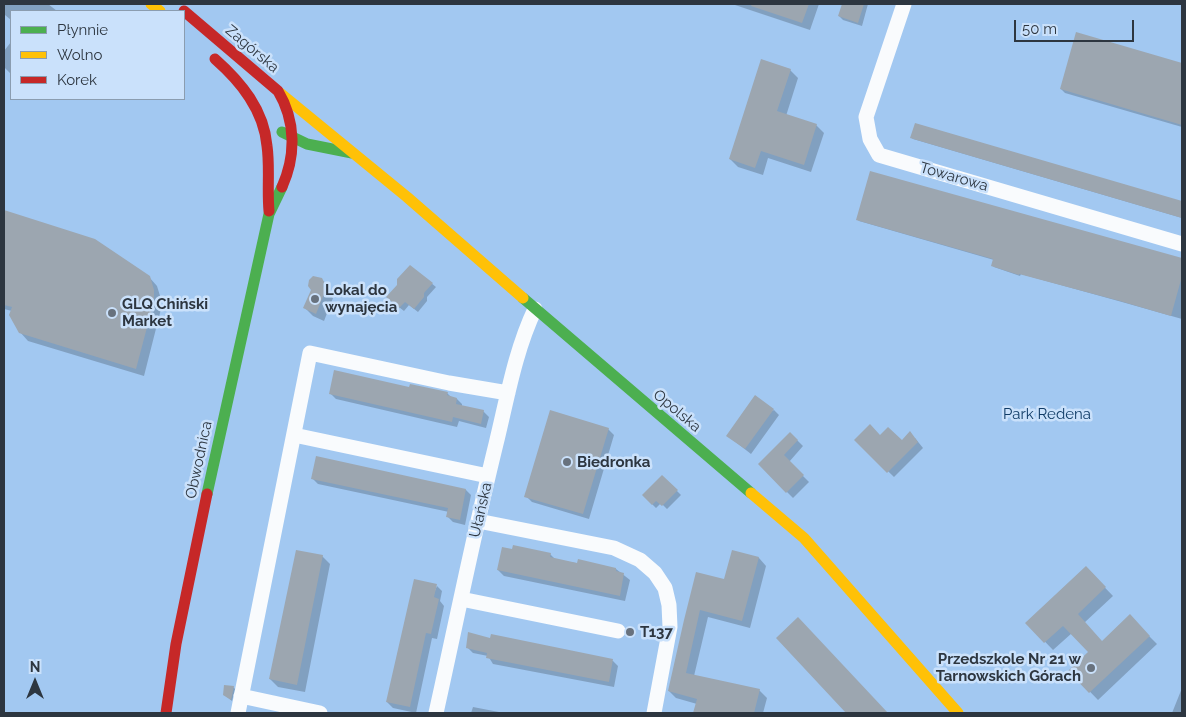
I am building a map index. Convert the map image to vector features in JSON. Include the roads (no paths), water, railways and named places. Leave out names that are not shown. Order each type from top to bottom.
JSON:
[{"type":"main road","name":"Zagórska","points":[[185,12],[278,91]]},
{"type":"main road","name":"Zagórska","points":[[204,50],[225,67],[253,100]]},
{"type":"main road","name":"Opolska","points":[[278,91],[407,197],[535,309],[804,538],[958,713]]},
{"type":"main road","name":"Obwodnica","points":[[166,713],[178,634],[219,436],[269,214],[290,169],[293,152],[289,134],[287,104],[278,91]]},
{"type":"main road","name":"Obwodnica","points":[[253,100],[265,134],[268,150],[269,214]]},
{"type":"main road","points":[[253,100],[289,134]]},
{"type":"main road","points":[[268,150],[274,139],[289,134],[298,127],[326,131]]},
{"type":"main road","name":"Opolska","points":[[289,134],[323,149],[354,154]]},
{"type":"main road","points":[[290,169],[303,158],[323,149]]},
{"type":"street","name":"Towarowa","points":[[904,4],[866,117],[870,139],[879,155],[1182,244]]},
{"type":"street","name":"Ułańska","points":[[436,713],[508,393],[525,330],[535,309]]},
{"type":"street","points":[[238,713],[310,353],[451,376],[508,393]]},
{"type":"street","points":[[294,435],[488,476]]},
{"type":"street","points":[[478,521],[614,548],[640,560],[655,574],[665,588],[669,605],[670,627],[654,713]]},
{"type":"street","points":[[461,599],[618,631]]},
{"type":"street","points":[[241,696],[320,713]]},
{"type":"place","name":"Lokal do wynajęcia","points":[[315,299]]},
{"type":"place","name":"GLQ Chiński Market","points":[[112,313]]},
{"type":"place","name":"Biedronka","points":[[567,462]]},
{"type":"place","name":"T137","points":[[630,632]]},
{"type":"place","name":"Przedszkole Nr 21 w Tarnowskich Górach","points":[[1091,668]]},
{"type":"park label","name":"Park Redena","points":[[1047,414]]}]
